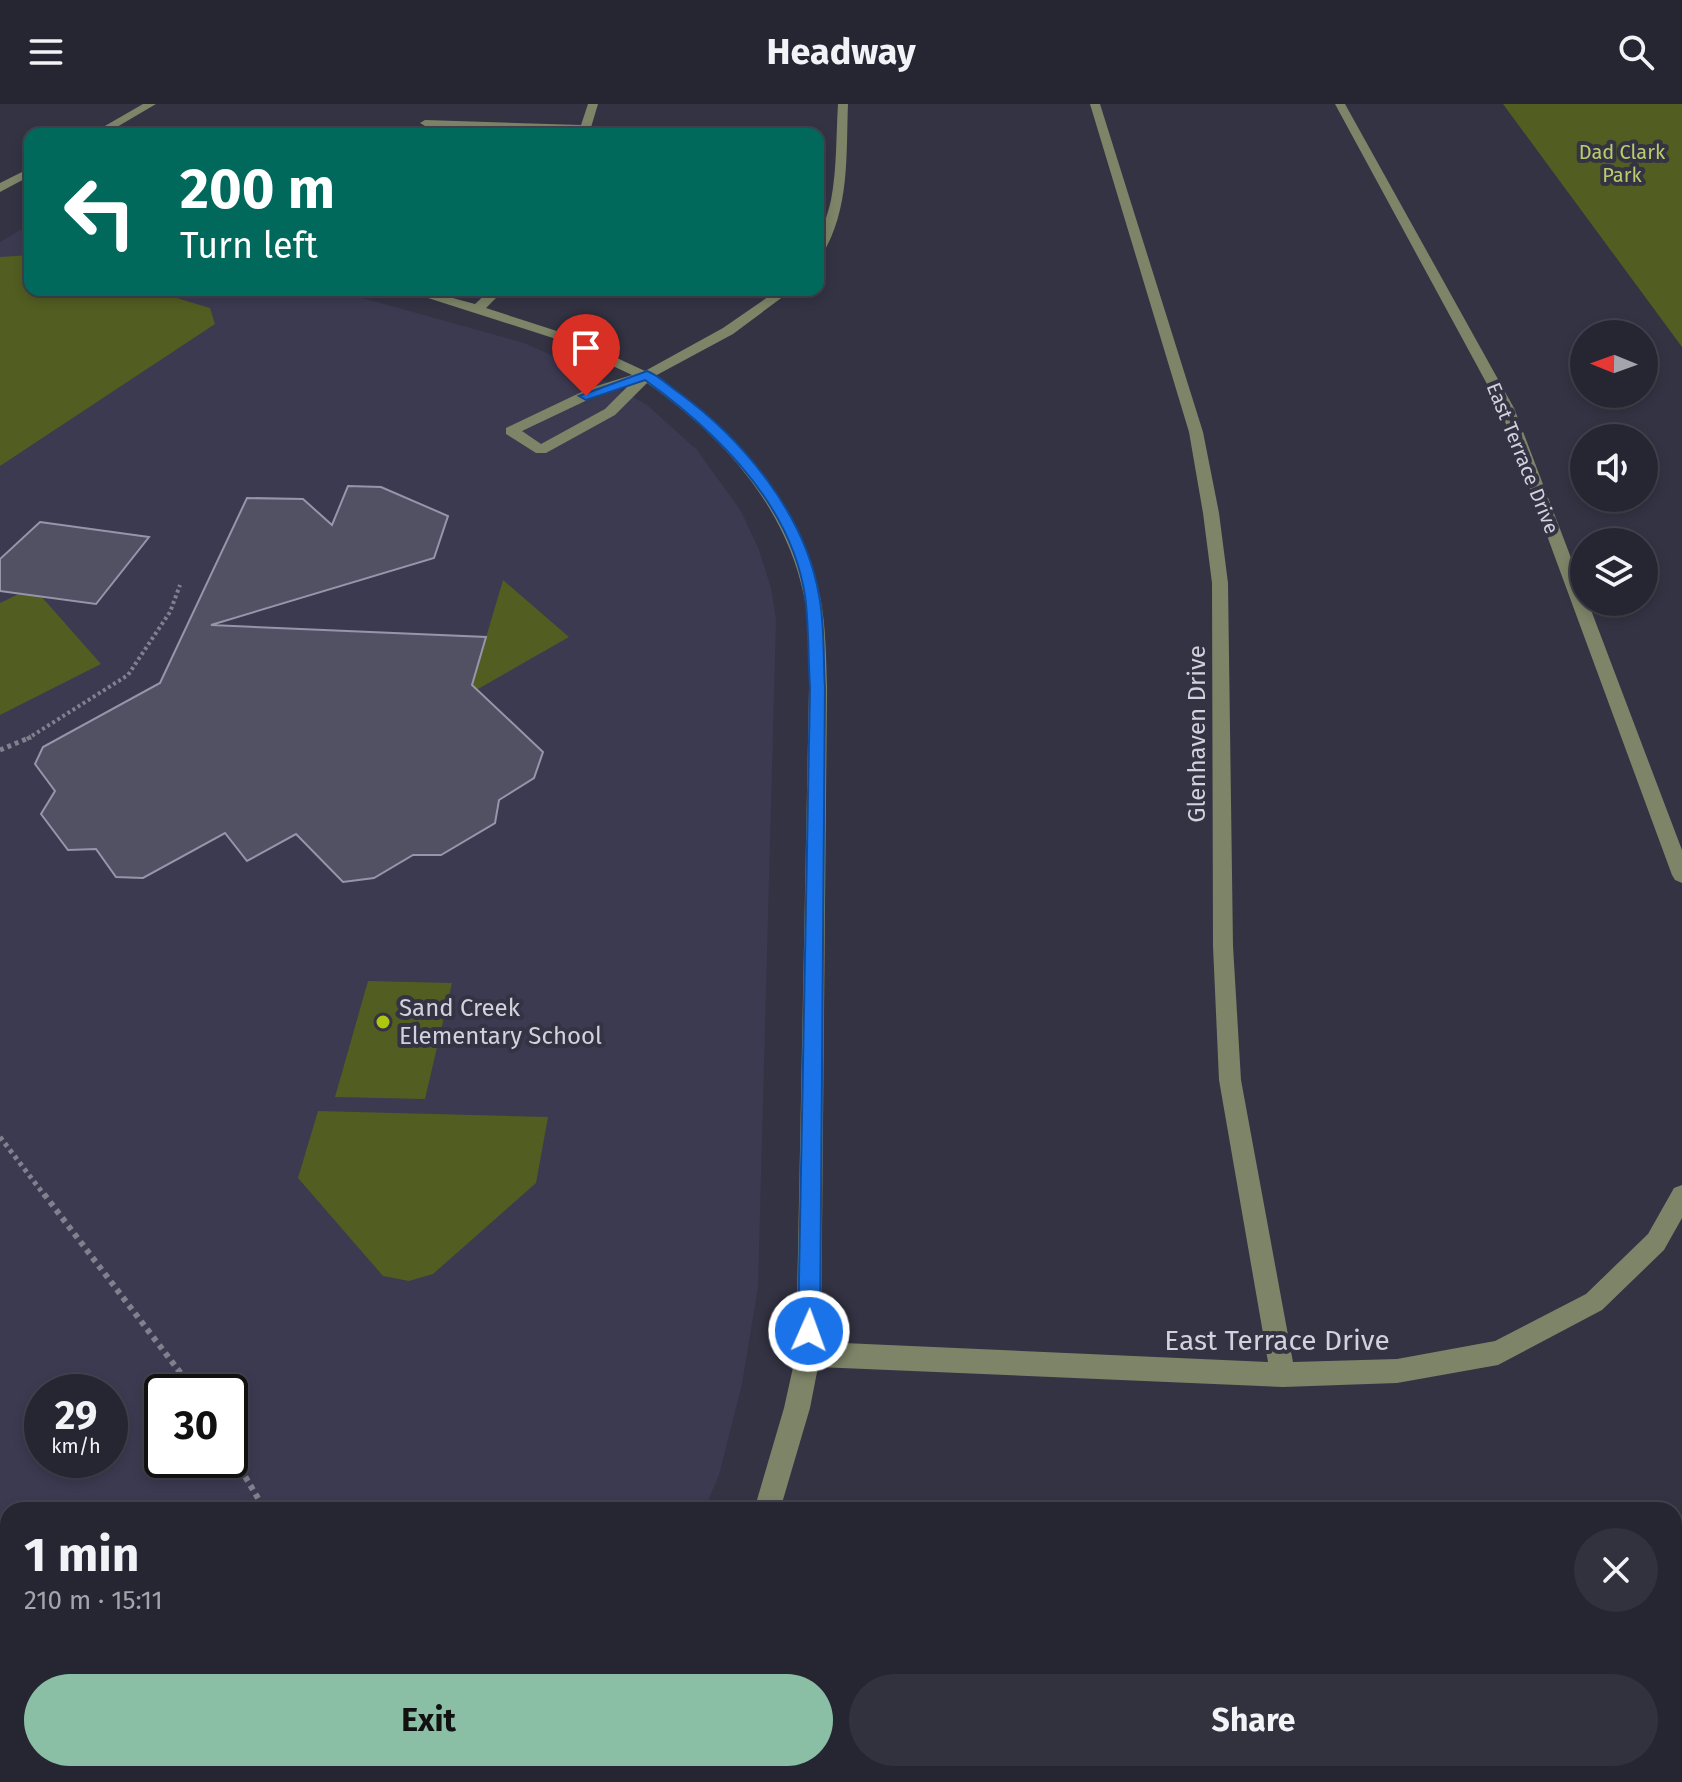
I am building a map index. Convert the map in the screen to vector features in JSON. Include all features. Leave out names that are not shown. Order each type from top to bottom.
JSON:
[{"type":"street","points":[[108,128],[151,104]]},
{"type":"street","points":[[585,128],[593,104]]},
{"type":"street","points":[[824,240],[833,221],[836,200],[843,104]]},
{"type":"street","name":"Glenhaven Drive","points":[[1095,104],[1196,432],[1211,513],[1220,583],[1223,946],[1230,1080],[1283,1375]]},
{"type":"street","name":"East Terrace Drive","points":[[1340,104],[1507,408],[1682,875]]},
{"type":"street","points":[[425,123],[524,128]]},
{"type":"street","points":[[0,188],[24,174]]},
{"type":"street","points":[[12,181],[24,184]]},
{"type":"street","points":[[430,296],[559,334],[647,375],[715,428],[754,472],[796,544],[813,603],[818,688],[808,1354],[797,1408],[769,1502]]},
{"type":"street","points":[[477,309],[491,296]]},
{"type":"street","points":[[647,375],[610,412],[541,450],[511,431],[595,391],[647,375],[728,331],[778,296]]},
{"type":"street","name":"East Terrace Drive","points":[[808,1354],[1283,1375],[1397,1371],[1498,1353],[1594,1302],[1656,1242],[1682,1196]]},
{"type":"path","points":[[0,750],[33,736],[128,675],[170,612],[180,585]]},
{"type":"path","points":[[0,1137],[181,1374]]},
{"type":"path","points":[[246,1478],[260,1502]]},
{"type":"shaded area","name":"Sand Creek Elementary School","points":[[24,228],[24,296],[356,296],[524,343],[589,372],[647,405],[697,450],[741,511],[759,550],[771,588],[776,620],[758,1287],[742,1384],[719,1475],[707,1502],[0,1502],[0,242]]},
{"type":"green space","name":"Dad Clark Park","points":[[1503,104],[1682,104],[1682,347]]},
{"type":"green space","points":[[24,255],[24,296],[170,296],[210,308],[215,324],[0,466],[0,257]]},
{"type":"green space","points":[[503,580],[569,637],[478,689],[472,685]]},
{"type":"green space","points":[[33,587],[101,664],[0,715],[0,603]]},
{"type":"green space","points":[[368,981],[452,983],[425,1099],[335,1097]]},
{"type":"green space","points":[[318,1111],[548,1117],[536,1183],[433,1274],[409,1281],[383,1276],[298,1178]]},
{"type":"building","points":[[348,486],[381,487],[448,516],[434,558],[211,625],[486,637],[472,685],[543,752],[534,778],[499,800],[495,823],[441,855],[413,855],[374,878],[343,882],[296,834],[247,861],[225,833],[143,878],[116,877],[96,849],[68,850],[41,814],[55,791],[35,764],[43,747],[160,683],[247,498],[303,499],[332,525]]},
{"type":"building","points":[[40,522],[149,537],[96,604],[0,591],[0,559]]},
{"type":"place","name":"Sand Creek Elementary School","points":[[383,1022]]},
{"type":"route","points":[[586,396],[647,375],[695,410],[730,443],[775,503],[796,544],[812,595],[818,688],[809,1331]]}]
